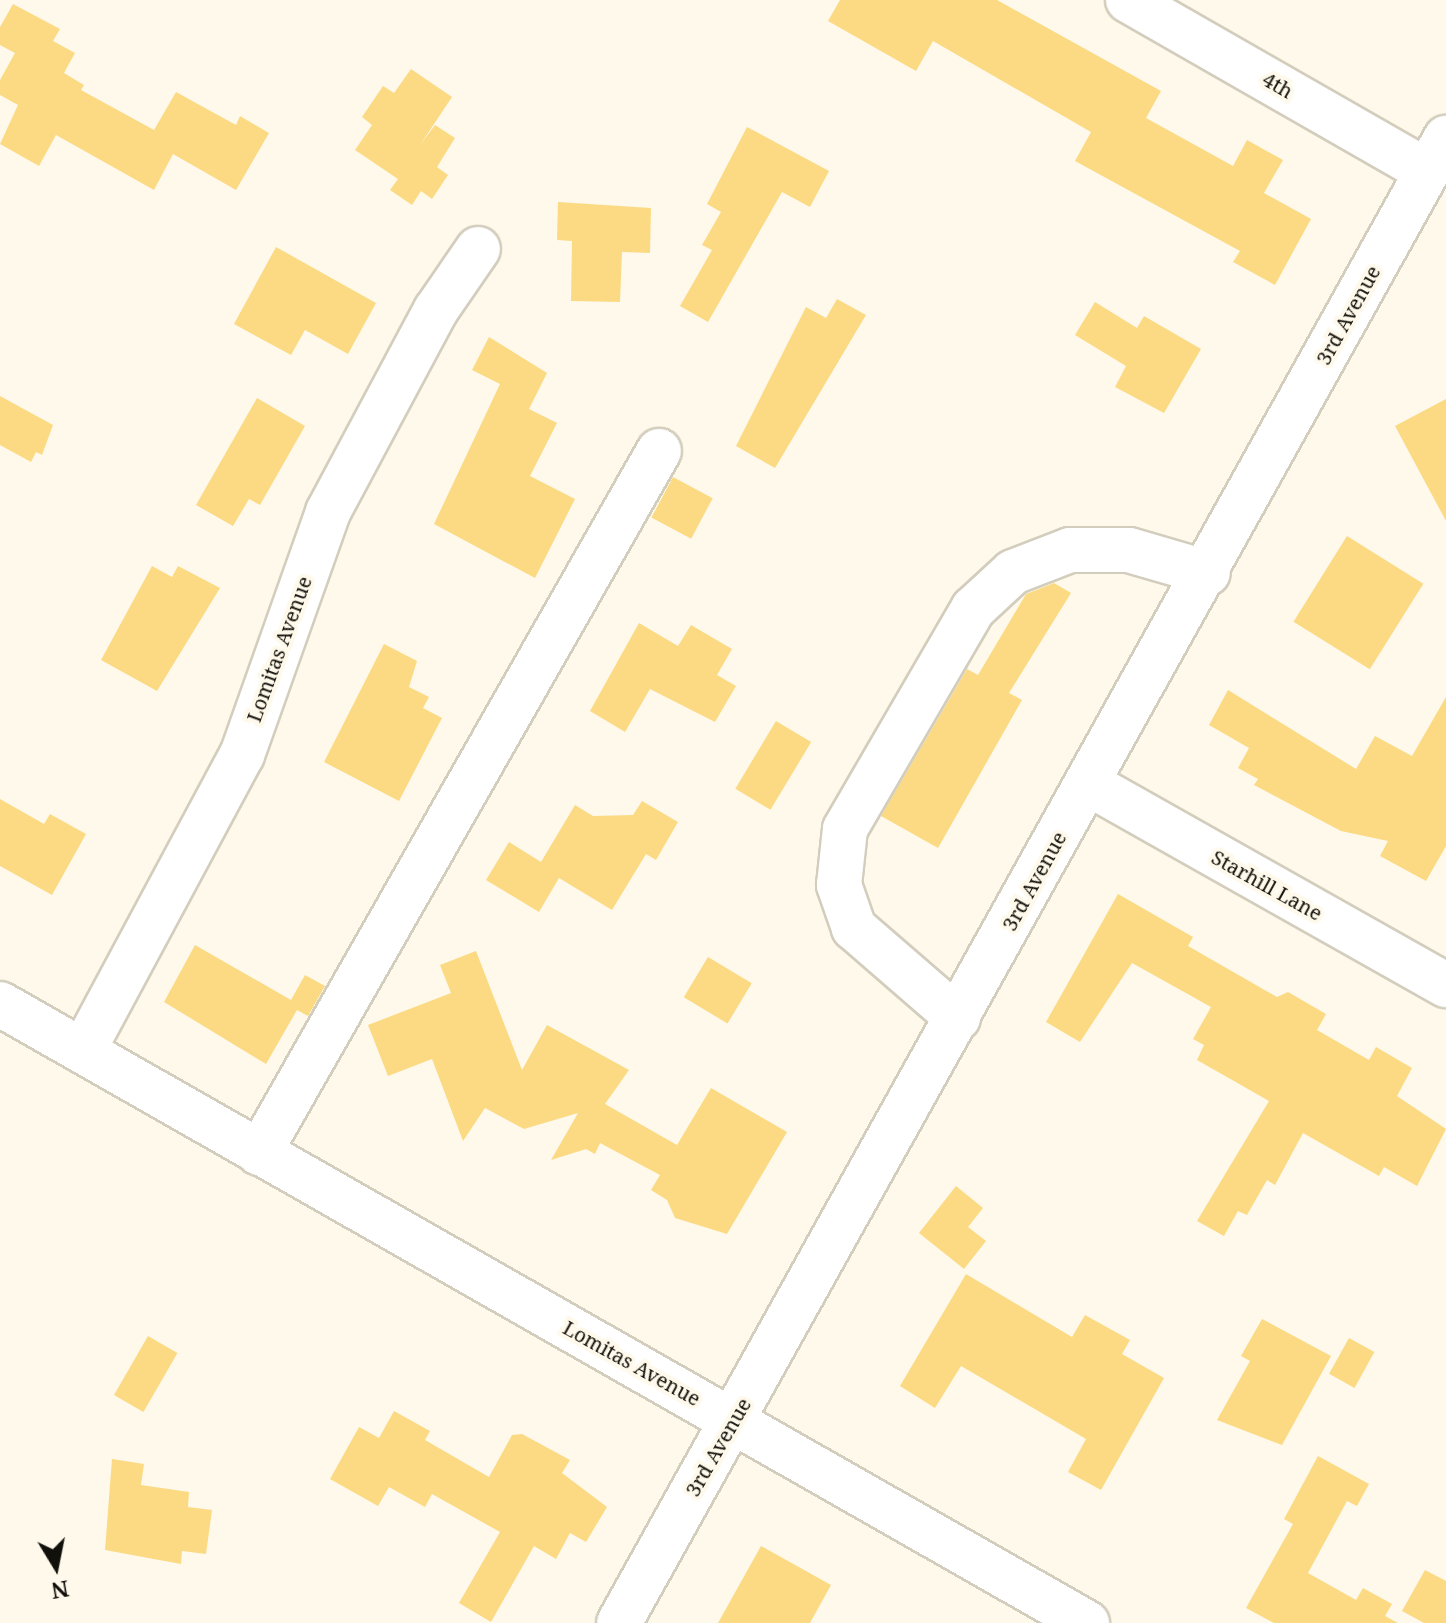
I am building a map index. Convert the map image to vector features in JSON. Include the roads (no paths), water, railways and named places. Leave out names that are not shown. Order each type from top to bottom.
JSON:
[{"type":"street","name":"4th","points":[[1128,0],[1436,154]]},
{"type":"street","name":"3rd Avenue","points":[[619,1623],[1208,573],[1436,154]]},
{"type":"street","name":"Lomitas Avenue","points":[[83,1051],[242,755],[328,512],[436,310],[478,249]]},
{"type":"street","points":[[259,1153],[659,451]]},
{"type":"street","points":[[958,1018],[854,928],[839,885],[845,829],[973,609],[1013,572],[1070,550],[1129,550],[1208,573]]},
{"type":"street","name":"Starhill Lane","points":[[1089,784],[1446,985]]},
{"type":"street","name":"Lomitas Avenue","points":[[0,1004],[1087,1623]]}]
